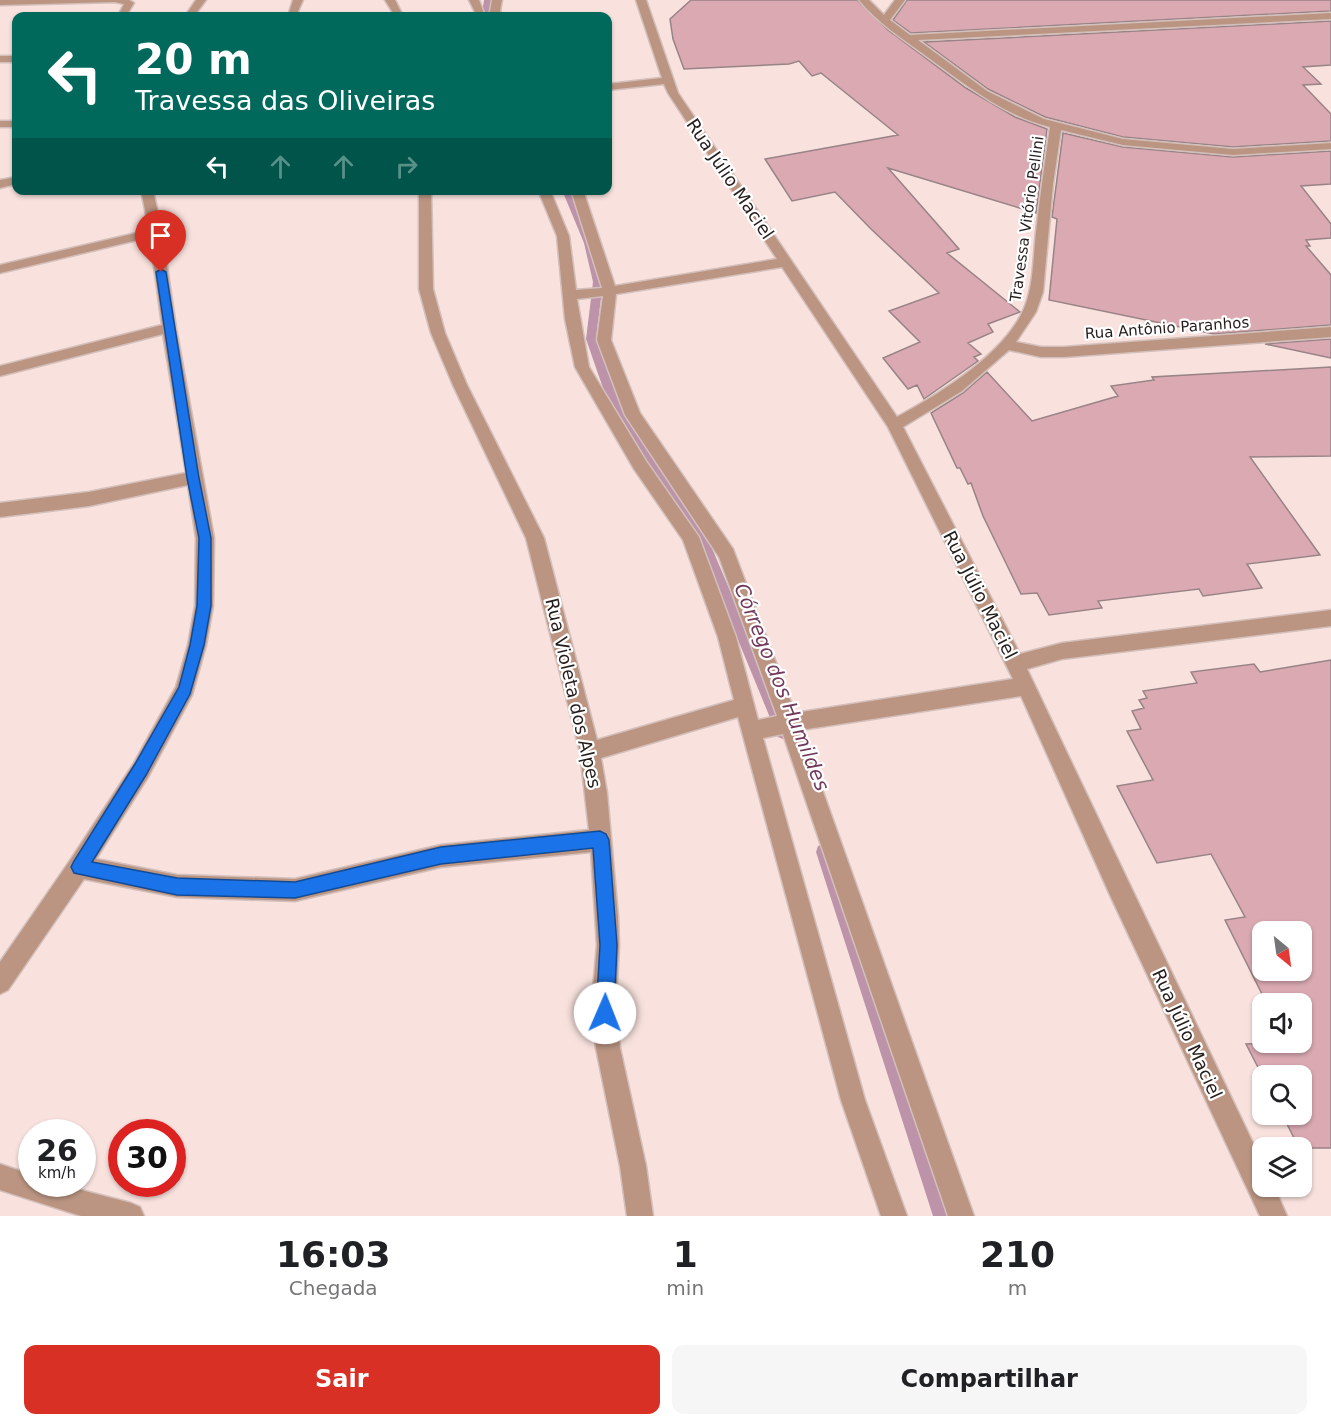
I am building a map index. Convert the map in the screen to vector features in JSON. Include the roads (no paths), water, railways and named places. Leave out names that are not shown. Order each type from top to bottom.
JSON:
[{"type":"street","points":[[0,2],[112,0]]},
{"type":"street","points":[[118,0],[129,3],[124,12]]},
{"type":"street","points":[[864,0],[906,38],[983,93],[1019,112],[1056,126],[1123,141],[1233,152],[1331,146]]},
{"type":"street","points":[[885,21],[900,0]]},
{"type":"street","name":"Rua Júlio Maciel","points":[[645,4],[673,93],[894,425],[1026,686],[1118,887],[1274,1216]]},
{"type":"street","points":[[906,38],[1331,15]]},
{"type":"street","points":[[612,87],[668,80]]},
{"type":"street","name":"Travessa Vitório Pellini","points":[[894,425],[918,413],[958,387],[1006,345],[1029,317],[1034,307],[1047,184],[1056,126]]},
{"type":"street","points":[[0,982],[79,867],[141,770],[185,689],[197,645],[204,606],[205,538],[193,478],[156,232],[148,195]]},
{"type":"street","name":"Rua Violeta dos Alpes","points":[[425,195],[426,289],[438,333],[460,385],[535,538],[590,752],[597,794],[607,917],[608,945],[604,1001],[608,1048],[633,1166],[640,1216]]},
{"type":"street","points":[[546,195],[563,236],[582,367],[640,465],[691,537],[727,637],[853,1100],[894,1216]]},
{"type":"street","points":[[578,195],[606,291],[604,340],[633,415],[727,554],[961,1216]]},
{"type":"street","points":[[0,269],[156,232]]},
{"type":"street","points":[[572,295],[786,262]]},
{"type":"street","points":[[0,371],[169,328]]},
{"type":"street","name":"Rua Antônio Paranhos","points":[[1006,345],[1041,352],[1065,352],[1331,332]]},
{"type":"street","points":[[0,510],[89,499],[193,478]]},
{"type":"street","points":[[1014,663],[1062,651],[1331,618]]},
{"type":"street","points":[[753,731],[1026,686]]},
{"type":"street","points":[[590,752],[745,706]]},
{"type":"street","points":[[79,867],[177,886],[295,890],[441,856],[600,840]]},
{"type":"street","points":[[0,1177],[59,1197],[131,1216]]},
{"type":"waterway","name":"Córrego dos Humildes","points":[[486,12],[488,0]]},
{"type":"waterway","name":"Córrego dos Humildes","points":[[568,195],[589,243],[598,282],[591,339],[618,414],[696,524],[783,732]]},
{"type":"waterway","name":"Córrego dos Humildes","points":[[824,852],[943,1216]]}]
